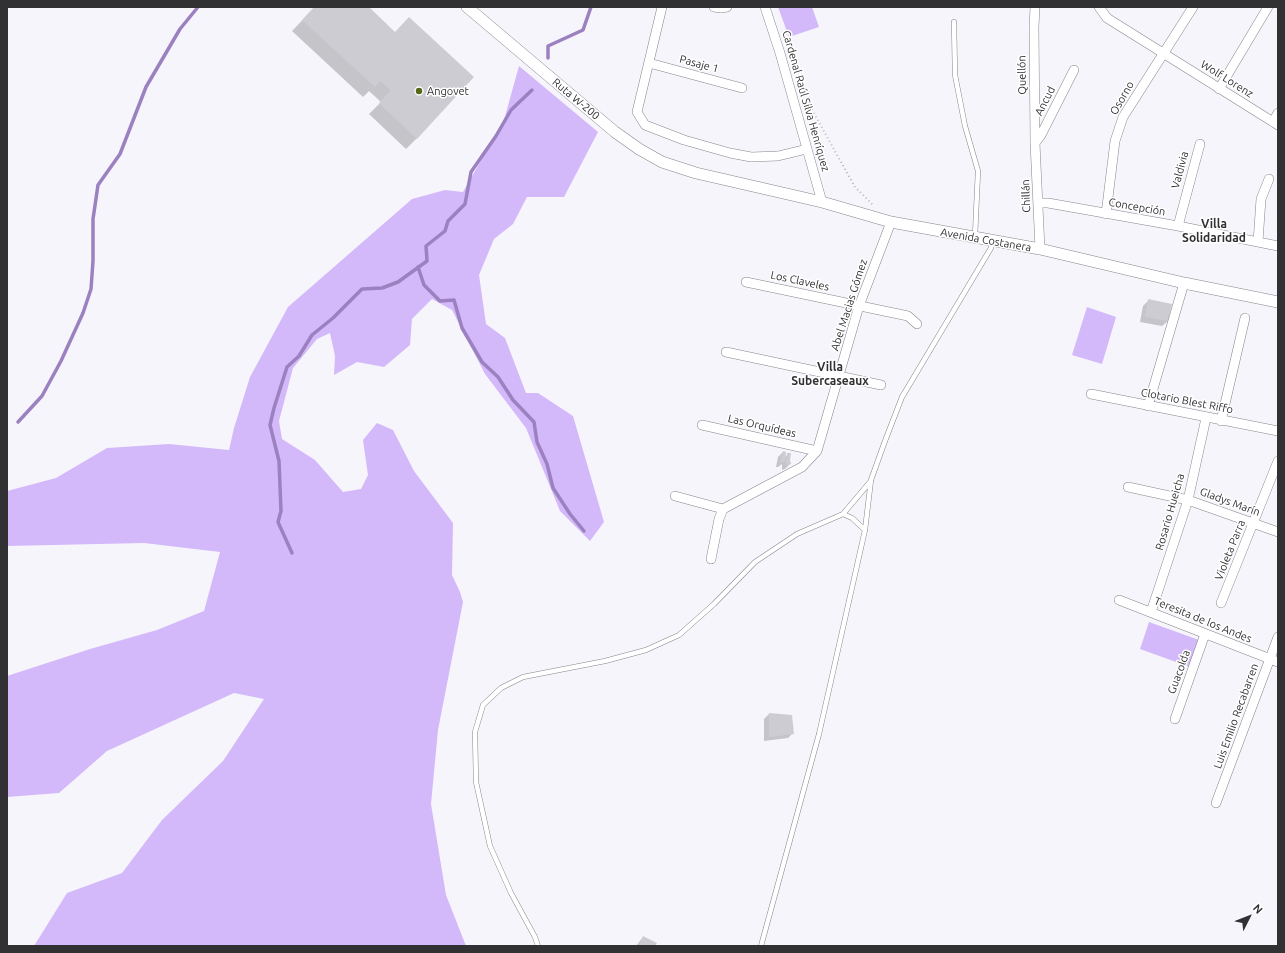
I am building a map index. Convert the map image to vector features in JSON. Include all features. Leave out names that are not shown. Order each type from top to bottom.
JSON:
[{"type":"street","name":"Ruta W-200","points":[[467,7],[621,136],[639,149],[662,162],[696,173]]},
{"type":"street","points":[[662,7],[637,112],[645,125],[684,140],[730,153],[751,157],[778,156],[807,149]]},
{"type":"street","points":[[714,7],[727,7]]},
{"type":"street","name":"Cardenal Raúl Silva Henríquez","points":[[765,7],[780,53],[822,202]]},
{"type":"street","name":"Quellón","points":[[1035,7],[1035,142]]},
{"type":"street","name":"Wolf Lorenz","points":[[1099,7],[1107,18],[1275,123]]},
{"type":"street","name":"Osorno","points":[[1106,214],[1116,141],[1123,117],[1194,7]]},
{"type":"street","points":[[1219,88],[1268,7]]},
{"type":"street","name":"Pasaje 1","points":[[649,63],[742,88]]},
{"type":"street","name":"Ancud","points":[[1035,142],[1041,135],[1074,70]]},
{"type":"street","points":[[1275,123],[1278,112]]},
{"type":"street","name":"Chillán","points":[[1035,142],[1040,249]]},
{"type":"street","name":"Valdivia","points":[[1178,226],[1200,144]]},
{"type":"street","name":"Avenida Costanera","points":[[696,173],[822,202],[891,222],[1040,249],[1184,283],[1278,302]]},
{"type":"street","points":[[1258,242],[1261,199],[1269,179]]},
{"type":"street","name":"Concepción","points":[[1038,203],[1048,203],[1178,226],[1278,246]]},
{"type":"street","name":"Abel Macias Gómez","points":[[723,510],[802,467],[817,451],[860,306],[891,222]]},
{"type":"street","name":"Los Claveles","points":[[746,282],[908,316],[917,324]]},
{"type":"street","points":[[1148,406],[1184,283]]},
{"type":"street","points":[[1221,421],[1246,318]]},
{"type":"street","points":[[726,352],[881,385]]},
{"type":"street","name":"Clotario Blest Riffo","points":[[1091,394],[1221,421],[1278,431]]},
{"type":"street","name":"Rosario Hueicha","points":[[1151,612],[1188,500],[1206,418]]},
{"type":"street","name":"Las Orquídeas","points":[[702,425],[817,451]]},
{"type":"street","name":"Violeta Parra","points":[[1221,603],[1278,461]]},
{"type":"street","name":"Gladys Marín","points":[[1128,487],[1188,500],[1278,532]]},
{"type":"street","points":[[675,496],[723,510],[719,519],[711,559]]},
{"type":"street","name":"Teresita de los Andes","points":[[1119,600],[1274,661]]},
{"type":"street","name":"Guacolda","points":[[1175,719],[1206,634]]},
{"type":"street","name":"Luis Emilio Recabarren","points":[[1216,803],[1274,661],[1278,637]]},
{"type":"lane","points":[[954,22],[955,75],[965,126],[978,171],[975,238]]},
{"type":"lane","points":[[761,946],[819,734],[865,530],[871,480],[902,397],[991,248],[993,241]]},
{"type":"lane","points":[[538,946],[490,846],[476,782],[474,732],[483,705],[501,688],[523,677],[612,659],[646,650],[679,635],[714,604],[755,562],[796,534],[843,514],[871,480]]},
{"type":"lane","points":[[843,514],[852,518],[865,530]]},
{"type":"path","points":[[799,86],[855,187],[876,207]]},
{"type":"shaded area","points":[[778,7],[812,7],[819,27],[789,37]]},
{"type":"shaded area","points":[[519,66],[598,132],[564,197],[527,197],[513,224],[494,239],[479,275],[486,324],[505,338],[526,393],[538,393],[573,416],[604,522],[590,541],[560,511],[526,428],[485,374],[452,310],[432,299],[412,319],[410,345],[384,367],[357,362],[334,375],[335,356],[330,333],[317,339],[293,368],[279,421],[282,439],[315,460],[343,492],[361,489],[368,475],[363,440],[377,423],[393,430],[414,471],[453,523],[452,575],[463,602],[438,730],[431,804],[446,895],[466,946],[34,946],[67,893],[122,873],[162,820],[223,761],[264,699],[234,693],[107,751],[59,793],[7,797],[7,676],[90,649],[157,630],[204,611],[220,552],[144,543],[7,546],[7,491],[56,478],[107,448],[169,444],[229,450],[234,428],[250,377],[288,307],[412,199],[445,190],[463,192],[504,120]]},
{"type":"shaded area","points":[[1087,307],[1116,317],[1102,364],[1072,355]]},
{"type":"shaded area","points":[[1149,622],[1199,640],[1190,667],[1140,649]]},
{"type":"building","points":[[314,7],[369,7],[395,32],[409,17],[474,77],[417,139],[379,103],[391,90],[380,81],[375,87],[302,20]]},
{"type":"building","points":[[1148,299],[1172,304],[1168,321],[1145,317]]},
{"type":"building","points":[[783,451],[786,452],[785,462],[780,462]]},
{"type":"building","points":[[787,453],[791,453],[791,464],[787,465],[786,463]]},
{"type":"building","points":[[769,713],[792,715],[794,734],[769,737]]},
{"type":"building","points":[[643,936],[657,943],[655,946],[638,946]]},
{"type":"waterway","points":[[18,422],[42,396],[61,361],[83,313],[91,289],[93,219],[98,185],[120,154],[146,87],[180,29],[198,7]]},
{"type":"waterway","points":[[548,58],[548,46],[583,30],[591,7]]},
{"type":"waterway","points":[[292,553],[278,522],[281,511],[279,461],[270,425],[287,367],[299,356],[312,335],[333,318],[362,289],[382,288],[398,282],[427,261],[426,246],[445,231],[448,221],[465,204],[471,172],[496,136],[511,110],[532,90]]},
{"type":"waterway","points":[[418,267],[424,285],[440,301],[454,300],[462,328],[482,362],[498,377],[513,400],[534,422],[537,442],[547,464],[553,488],[570,514],[584,531]]},
{"type":"place","name":"Angovet","points":[[419,91]]},
{"type":"district","name":"Villa Solidaridad","points":[[1214,231]]},
{"type":"district","name":"Villa Subercaseaux","points":[[830,374]]}]
